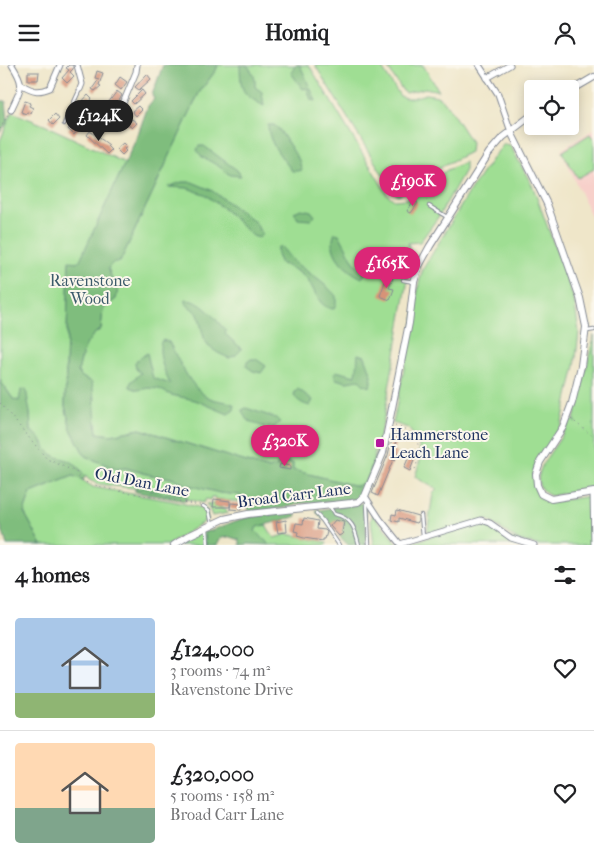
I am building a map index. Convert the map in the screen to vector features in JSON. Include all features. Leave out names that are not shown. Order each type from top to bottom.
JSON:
[{"type":"street","points":[[11,110],[22,85],[20,77],[12,65]]},
{"type":"street","points":[[22,85],[33,91],[42,91],[50,88],[60,65]]},
{"type":"street","points":[[77,65],[82,84],[80,89]]},
{"type":"street","points":[[110,126],[119,113],[136,72],[137,65]]},
{"type":"street","points":[[478,65],[498,94],[510,131],[547,204],[580,298],[586,331],[578,378],[568,416],[560,434],[540,462],[536,478],[540,491],[548,499],[593,492],[594,545]]},
{"type":"street","points":[[487,78],[510,65]]},
{"type":"street","points":[[579,86],[594,77]]},
{"type":"street","points":[[414,282],[422,261],[489,153],[510,131],[524,121]]},
{"type":"street","name":"Broad Carr Lane","points":[[174,545],[209,525],[224,519],[248,514],[366,499],[383,453],[390,424],[409,323],[414,282]]},
{"type":"street","points":[[366,499],[400,544],[481,520],[490,523],[511,538],[534,545]]},
{"type":"lane","points":[[64,124],[80,89]]},
{"type":"lane","points":[[429,206],[448,218]]},
{"type":"lane","points":[[403,280],[414,282]]},
{"type":"lane","points":[[586,331],[594,330]]},
{"type":"lane","points":[[366,499],[369,545]]},
{"type":"lane","points":[[330,505],[334,514],[347,518],[350,522],[358,545]]},
{"type":"lane","name":"Old Dan Lane","points":[[203,506],[208,508],[209,525]]},
{"type":"lane","points":[[316,514],[339,545]]},
{"type":"lane","points":[[421,515],[424,537]]},
{"type":"lane","points":[[208,545],[209,525]]},
{"type":"path","points":[[0,129],[11,110]]},
{"type":"path","points":[[415,189],[431,203]]},
{"type":"path","name":"Old Dan Lane","points":[[0,403],[47,459],[76,472],[79,478],[87,483],[109,489],[203,506]]},
{"type":"path","points":[[574,421],[594,437]]},
{"type":"path","points":[[390,424],[408,430],[416,440],[420,454],[414,472]]},
{"type":"shaded area","points":[[594,129],[594,223],[561,150]]},
{"type":"green space","name":"Ravenstone Wood","points":[[163,65],[218,65],[199,93],[120,262],[114,262],[108,268],[113,282],[120,280],[116,299],[103,309],[101,329],[88,342],[78,372],[82,377],[92,382],[97,433],[111,435],[140,429],[269,469],[277,466],[280,461],[293,463],[293,470],[357,486],[366,478],[376,456],[383,447],[362,498],[335,502],[302,503],[284,508],[250,512],[240,495],[220,493],[188,485],[171,478],[126,468],[116,469],[85,456],[71,429],[65,406],[69,261],[79,262],[137,137],[148,106],[154,99],[152,95]]},
{"type":"green space","points":[[218,65],[309,65],[387,194],[394,200],[407,199],[447,170],[465,162],[465,170],[439,216],[420,242],[408,243],[412,256],[383,423],[368,478],[357,486],[292,470],[293,464],[269,469],[140,429],[111,435],[97,433],[94,414],[95,397],[78,372],[88,342],[101,329],[103,308],[116,299],[120,280],[113,282],[108,268],[115,261],[120,262],[199,93]]},
{"type":"green space","points":[[240,65],[247,65],[252,73],[255,87],[262,92],[264,106],[244,91]]},
{"type":"green space","points":[[295,65],[300,65],[316,101],[311,100],[307,88],[303,89],[291,73]]},
{"type":"green space","points":[[315,65],[380,65],[400,96],[412,98],[426,94],[437,96],[445,102],[471,142],[470,152],[446,164],[407,192],[398,195],[394,193]]},
{"type":"green space","points":[[386,65],[423,65],[439,91],[425,88],[406,93]]},
{"type":"green space","points":[[0,101],[6,101],[8,121],[0,132]]},
{"type":"green space","points":[[12,112],[49,127],[125,163],[79,263],[69,262],[65,406],[71,429],[85,456],[116,469],[125,468],[171,478],[188,485],[220,493],[240,495],[245,504],[237,501],[215,499],[215,497],[211,497],[210,500],[206,499],[203,503],[186,499],[185,494],[161,493],[153,490],[98,484],[89,480],[76,465],[56,458],[47,451],[44,443],[31,431],[30,413],[19,401],[13,399],[0,380],[0,141]]},
{"type":"green space","points":[[268,125],[274,125],[279,129],[299,160],[302,170],[292,171],[273,144]]},
{"type":"green space","points":[[590,134],[594,140],[594,169],[578,178],[562,152]]},
{"type":"green space","points":[[504,144],[510,145],[533,187],[574,299],[579,332],[575,366],[561,426],[536,463],[533,473],[534,487],[540,497],[550,502],[591,496],[592,545],[537,545],[516,539],[488,520],[427,534],[433,493],[436,489],[415,477],[421,457],[418,441],[408,428],[393,423],[423,269],[470,191]]},
{"type":"green space","points":[[199,146],[204,146],[237,170],[241,176],[230,175],[202,157],[197,150]]},
{"type":"green space","points":[[182,182],[192,182],[211,190],[255,222],[262,234],[259,238],[253,236],[223,208],[204,194],[187,188],[168,187]]},
{"type":"green space","points":[[301,209],[311,211],[315,216],[311,220],[298,219],[294,212]]},
{"type":"green space","points":[[335,233],[339,234],[355,264],[364,270],[365,274],[362,278],[349,270],[339,260],[333,247]]},
{"type":"green space","points":[[280,246],[293,261],[336,296],[334,309],[324,306],[311,285],[302,275],[292,268],[281,264],[277,255],[277,248]]},
{"type":"green space","points":[[185,300],[197,303],[208,311],[226,331],[225,334],[242,349],[236,355],[229,358],[208,346],[198,314],[185,303]]},
{"type":"green space","points":[[594,335],[594,487],[551,496],[543,491],[539,484],[541,469],[571,419],[576,423],[574,420]]},
{"type":"green space","points":[[162,340],[169,342],[191,381],[202,393],[211,399],[235,405],[234,410],[228,414],[195,400],[171,395],[159,389],[138,390],[130,387],[131,382],[141,373],[136,369],[135,362],[147,353],[153,378],[170,384],[161,356],[160,345]]},
{"type":"green space","points":[[358,354],[365,356],[372,376],[370,387],[364,385],[359,380],[347,382],[336,379],[334,374],[336,371],[355,376]]},
{"type":"green space","points":[[251,359],[256,359],[266,366],[261,373],[253,371],[246,366],[247,362]]},
{"type":"green space","points":[[0,380],[13,399],[19,401],[21,390],[26,389],[31,431],[41,439],[49,452],[75,464],[86,476],[83,480],[73,476],[31,493],[24,512],[42,545],[7,545],[0,523]]},
{"type":"green space","points":[[298,389],[313,400],[310,406],[301,403],[294,396]]},
{"type":"green space","points":[[246,408],[276,418],[280,422],[273,428],[254,423],[244,415],[242,410]]},
{"type":"green space","points":[[73,476],[93,487],[206,509],[208,519],[168,545],[42,545],[24,512],[31,493]]},
{"type":"green space","points":[[143,488],[162,493],[186,494],[186,501],[136,492],[134,490]]},
{"type":"green space","points":[[214,503],[214,507],[222,508],[228,513],[212,516],[206,504]]},
{"type":"green space","points":[[366,504],[366,545],[348,545],[339,536],[343,533],[339,530],[340,527],[343,527],[344,522],[335,520],[334,524],[329,523],[321,518],[316,511],[341,506]]},
{"type":"green space","points":[[295,512],[297,516],[257,527],[255,531],[270,545],[240,545],[240,540],[231,537],[221,538],[217,545],[206,545],[205,532],[245,518]]},
{"type":"green space","points":[[373,514],[398,545],[374,545],[371,520]]},
{"type":"green space","points":[[478,522],[491,525],[509,538],[530,545],[407,544]]},
{"type":"green space","points":[[266,525],[274,538],[287,534],[327,542],[326,545],[270,545],[255,531],[257,526]]},
{"type":"green space","points":[[204,531],[206,545],[179,545]]},
{"type":"building","points":[[69,65],[73,65],[73,69],[70,72],[74,76],[67,83],[62,78],[69,70],[66,68]]},
{"type":"building","points":[[97,71],[103,73],[99,85],[101,86],[95,91],[92,89],[99,79],[95,78]]},
{"type":"building","points":[[28,72],[39,72],[38,80],[28,80]]},
{"type":"building","points":[[147,74],[151,79],[139,90],[135,87]]},
{"type":"building","points":[[120,77],[127,82],[121,90],[115,85]]},
{"type":"building","points":[[142,90],[145,94],[134,104],[131,101]]},
{"type":"building","points":[[117,91],[122,95],[102,124],[96,119]]},
{"type":"building","points":[[88,95],[92,99],[84,108],[80,104]]},
{"type":"building","points":[[25,101],[31,103],[29,106],[33,108],[31,113],[21,112]]},
{"type":"building","points":[[138,106],[142,110],[136,116],[132,111]]},
{"type":"building","points":[[81,108],[85,113],[77,121],[72,116]]},
{"type":"building","points":[[55,114],[59,119],[53,125],[49,120]]},
{"type":"building","points":[[132,119],[137,123],[132,128],[127,124]]},
{"type":"building","points":[[75,123],[80,126],[74,135],[68,129]]},
{"type":"building","points":[[90,131],[109,145],[107,146],[111,150],[107,154],[87,135]]},
{"type":"building","points":[[123,143],[127,147],[122,155],[116,149]]},
{"type":"building","points":[[414,200],[418,203],[411,213],[407,211]]},
{"type":"building","points":[[387,276],[393,278],[389,288],[394,289],[390,300],[380,296]]},
{"type":"building","points":[[394,430],[400,431],[394,451],[397,452],[395,461],[393,460],[378,496],[372,493],[388,455]]},
{"type":"building","points":[[410,454],[416,455],[410,471],[404,468]]},
{"type":"building","points":[[280,464],[290,466],[290,470],[279,468]]},
{"type":"building","points":[[214,499],[230,501],[230,507],[213,507]]},
{"type":"building","points":[[231,503],[242,504],[241,510],[230,509]]},
{"type":"building","points":[[397,510],[418,516],[418,522],[399,518],[399,522],[391,520],[392,514],[396,515]]},
{"type":"building","points":[[304,518],[318,521],[317,529],[327,532],[323,541],[297,536],[298,532],[294,531],[296,523],[303,524]]},
{"type":"building","points":[[286,520],[287,532],[278,533],[276,522]]},
{"type":"building","points":[[335,520],[344,522],[342,532],[344,533],[339,536],[330,526]]},
{"type":"place","name":"Hammerstone Leach Lane","points":[[380,443]]}]
